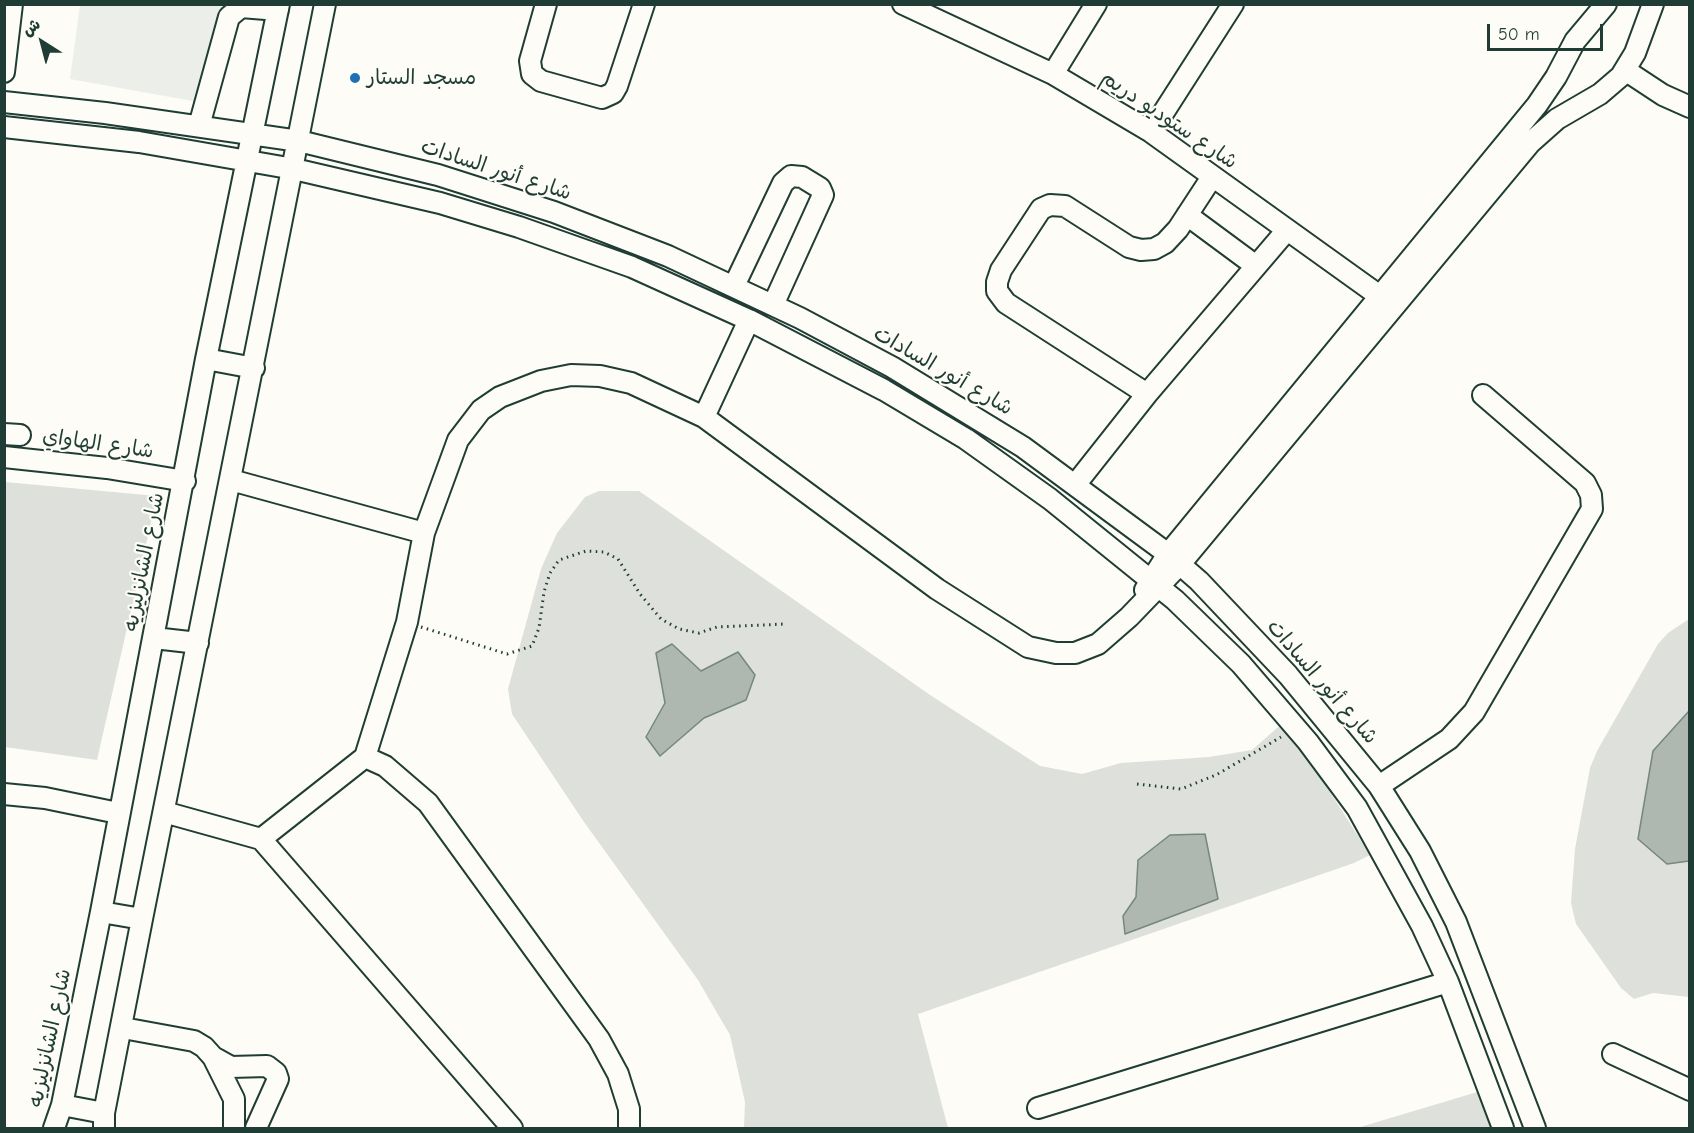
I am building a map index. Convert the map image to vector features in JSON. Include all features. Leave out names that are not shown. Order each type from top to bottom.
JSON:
[{"type":"street","points":[[4,72],[12,4]]},
{"type":"street","points":[[62,1105],[104,1121],[325,4]]},
{"type":"street","points":[[546,4],[530,61],[532,74],[541,81],[602,98],[608,98],[617,86],[644,4]]},
{"type":"street","name":"شارع ستوديو دريم","points":[[903,4],[1053,74],[1151,132],[1386,300]]},
{"type":"street","points":[[1053,74],[1096,4]]},
{"type":"street","points":[[1151,132],[1233,4]]},
{"type":"street","points":[[261,839],[365,757],[407,622],[424,534],[458,440],[481,410],[500,397],[541,381],[571,375],[600,376],[631,383],[704,417],[937,589],[1028,646],[1056,653],[1075,653],[1098,644],[1138,606],[1154,583],[1386,300],[1537,105],[1556,78],[1575,41],[1606,4]]},
{"type":"street","points":[[1386,300],[1530,143],[1557,119],[1611,86],[1625,70],[1635,53],[1653,4]]},
{"type":"street","points":[[199,126],[229,17],[241,7],[279,7]]},
{"type":"street","name":"شارع الشانزليزيه","points":[[54,1128],[62,1105],[101,912],[118,813],[185,482],[206,359],[279,7]]},
{"type":"street","points":[[1625,70],[1663,95],[1689,107]]},
{"type":"street","name":"شارع أنور السادات","points":[[4,102],[299,141],[438,175],[534,205],[668,256],[735,286],[892,367],[971,413],[1075,485],[1174,559],[1288,675],[1379,786],[1420,851],[1456,922],[1535,1128]]},
{"type":"street","points":[[4,127],[71,132],[249,160],[440,203],[519,227],[632,267],[749,320],[874,384],[966,439],[1050,499],[1154,583],[1241,664],[1297,728],[1357,808],[1390,865],[1448,982],[1503,1128]]},
{"type":"street","points":[[735,286],[783,183],[791,176],[802,177],[820,188],[823,195],[773,305]]},
{"type":"street","points":[[1147,394],[1006,303],[1000,298],[997,282],[1001,270],[1041,209],[1050,205],[1073,210],[1129,247],[1141,250],[1154,249],[1165,243],[1212,177]]},
{"type":"street","points":[[1187,215],[1256,266]]},
{"type":"street","points":[[1075,485],[1147,394],[1287,230]]},
{"type":"street","points":[[704,417],[749,320]]},
{"type":"street","points":[[206,359],[254,368]]},
{"type":"street","points":[[1379,786],[1449,739],[1474,712],[1592,509],[1591,495],[1585,483],[1483,395]]},
{"type":"street","name":"شارع الهاواي","points":[[4,457],[107,468],[185,482]]},
{"type":"street","points":[[231,480],[424,534]]},
{"type":"street","points":[[154,638],[198,643]]},
{"type":"street","points":[[365,757],[385,766],[428,803],[599,1039],[618,1074],[629,1109],[629,1128]]},
{"type":"street","points":[[4,794],[45,798],[118,813]]},
{"type":"street","points":[[164,812],[261,839],[512,1128]]},
{"type":"street","points":[[101,912],[142,920]]},
{"type":"street","points":[[1038,1107],[1448,982]]},
{"type":"street","points":[[123,1028],[194,1041],[213,1057],[231,1067],[267,1066],[276,1073],[278,1079],[256,1128]]},
{"type":"street","points":[[1613,1054],[1689,1090]]},
{"type":"street","points":[[213,1057],[234,1100],[234,1128]]},
{"type":"path","points":[[407,622],[507,654],[532,645],[540,628],[544,592],[550,573],[559,561],[586,551],[604,552],[618,559],[640,594],[661,619],[679,629],[699,633],[717,627],[785,624]]},
{"type":"path","points":[[1137,784],[1181,789],[1216,775],[1297,728]]},
{"type":"shaded area","points":[[80,5],[236,5],[215,105],[70,79]]},
{"type":"shaded area","points":[[5,482],[157,496],[97,760],[5,747]]},
{"type":"shaded area","points":[[599,491],[639,491],[930,695],[1040,766],[1082,774],[1121,763],[1209,757],[1252,750],[1285,721],[1370,855],[1354,863],[918,1014],[948,1128],[744,1128],[745,1102],[730,1035],[698,980],[584,822],[512,714],[508,689],[541,569],[557,533],[585,497]]},
{"type":"shaded area","points":[[1689,619],[1689,997],[1653,993],[1634,999],[1621,988],[1576,924],[1571,903],[1575,849],[1590,768],[1597,751],[1658,644],[1668,633]]},
{"type":"shaded area","points":[[672,644],[701,671],[738,652],[755,675],[746,700],[704,718],[660,756],[646,737],[665,703],[656,653]]},
{"type":"shaded area","points":[[1689,711],[1689,861],[1667,864],[1638,839],[1653,751]]},
{"type":"shaded area","points":[[1205,834],[1218,899],[1125,934],[1123,916],[1136,897],[1138,860],[1170,835]]},
{"type":"shaded area","points":[[1484,1090],[1498,1128],[1357,1128]]},
{"type":"place","name":"مسجد الستار","points":[[355,78]]}]
